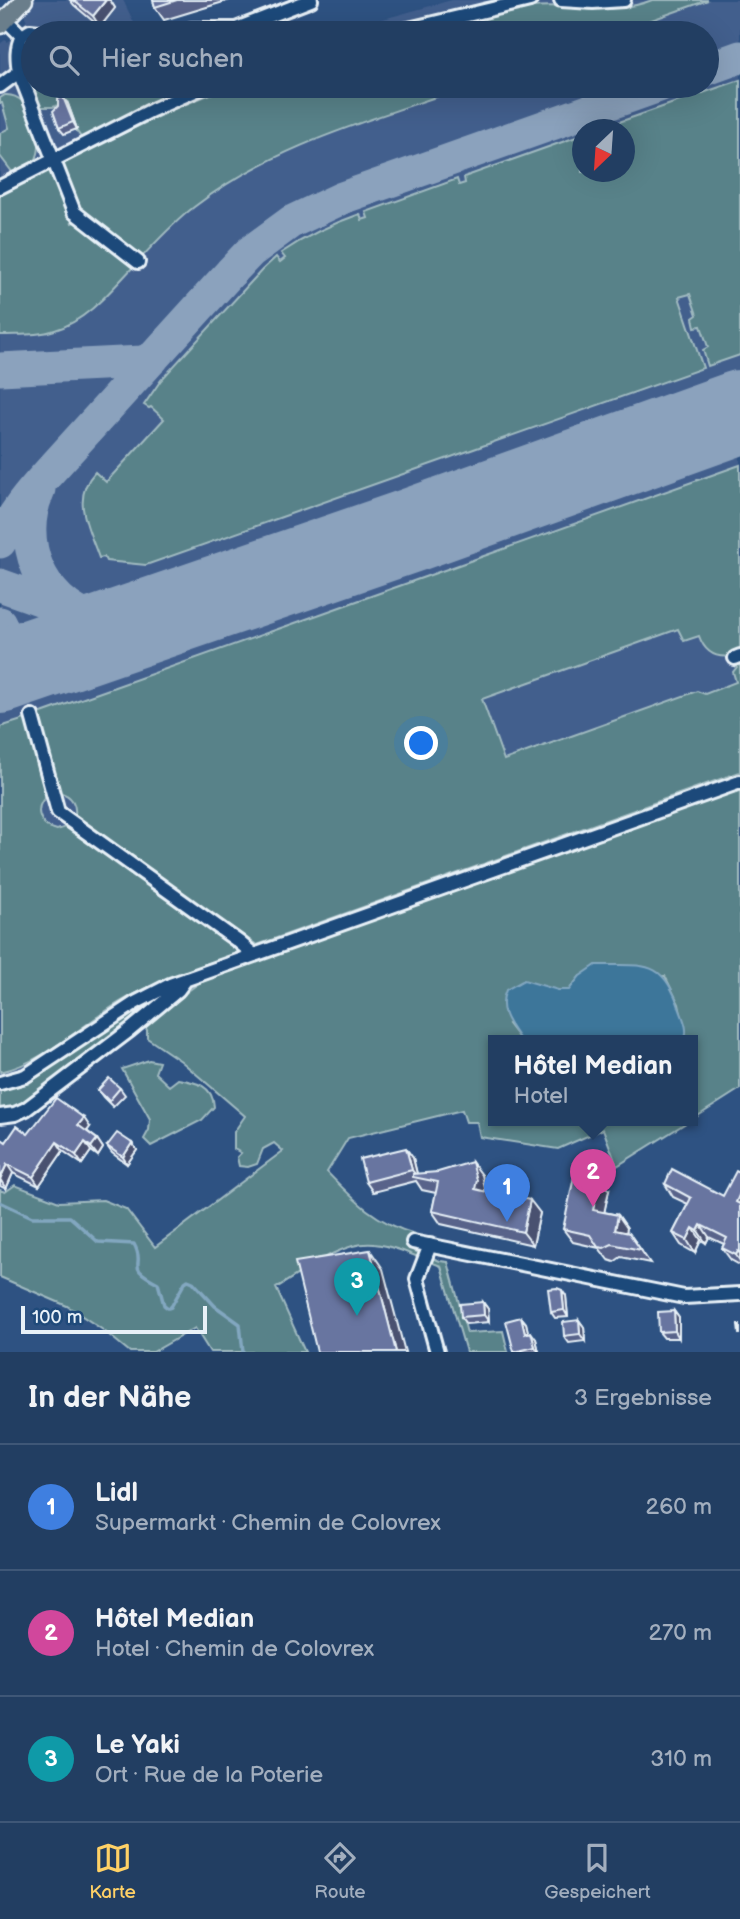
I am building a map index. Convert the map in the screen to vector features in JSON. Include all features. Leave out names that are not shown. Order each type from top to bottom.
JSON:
[{"type":"main road","points":[[3,22],[24,0]]},
{"type":"street","points":[[257,21],[311,0]]},
{"type":"street","points":[[456,21],[530,0]]},
{"type":"street","points":[[561,0],[624,0]]},
{"type":"street","points":[[3,22],[21,35]]},
{"type":"street","points":[[21,41],[16,58],[21,76]]},
{"type":"street","points":[[0,86],[19,72]]},
{"type":"street","points":[[33,98],[41,114],[54,159],[75,212],[138,262]]},
{"type":"street","points":[[0,187],[181,98]]},
{"type":"street","points":[[32,716],[58,812],[254,955]]},
{"type":"street","points":[[0,1083],[25,1076],[135,1003],[170,985],[740,782]]},
{"type":"street","points":[[0,1116],[26,1109],[130,1030],[178,990],[187,979]]},
{"type":"street","points":[[413,1242],[684,1297],[740,1294]]},
{"type":"street","points":[[430,1245],[417,1279],[437,1352]]},
{"type":"shaded area","points":[[24,0],[123,0],[133,21],[26,21]]},
{"type":"shaded area","points":[[452,0],[740,0],[740,819],[138,1017],[0,1103],[0,44],[5,40],[8,42],[21,27],[21,98],[719,98],[719,21],[376,21]]},
{"type":"shaded area","points":[[596,965],[639,966],[658,973],[673,993],[683,1018],[685,1035],[517,1035],[504,1010],[506,990],[524,980],[558,990],[569,990],[580,976]]},
{"type":"green space","points":[[652,0],[708,0],[649,21],[460,21],[521,8],[608,8],[638,5]]},
{"type":"green space","points":[[740,80],[740,355],[708,366],[703,350],[708,347],[701,326],[695,327],[693,318],[697,315],[690,294],[679,297],[703,368],[146,565],[99,558],[84,514],[84,493],[88,482],[95,472],[106,482],[164,419],[151,407],[144,405],[161,380],[262,270],[276,257],[280,262],[285,258],[281,253],[309,236],[349,218],[360,214],[362,220],[368,218],[366,212],[457,179],[459,185],[465,183],[464,177],[572,139],[572,182],[635,182],[635,119],[628,119],[688,98],[719,98],[719,87]]},
{"type":"green space","points":[[5,95],[15,96],[23,102],[30,110],[38,131],[35,161],[13,173],[0,156],[0,133],[9,128],[0,103],[0,98]]},
{"type":"green space","points":[[33,98],[166,98],[82,139],[76,130],[67,102],[53,107],[37,107]]},
{"type":"green space","points":[[201,98],[432,98],[361,122],[291,150],[257,167],[194,207],[140,259],[78,210],[63,169],[65,161]]},
{"type":"green space","points":[[48,170],[54,174],[72,223],[77,221],[135,265],[99,303],[67,325],[42,333],[0,335],[0,195]]},
{"type":"green space","points":[[740,465],[740,654],[727,657],[715,655],[706,648],[699,636],[684,641],[678,629],[482,699],[504,760],[697,691],[705,694],[736,682],[733,672],[740,661],[740,772],[257,945],[74,819],[73,801],[58,792],[36,715]]},
{"type":"green space","points":[[28,718],[49,794],[39,809],[41,820],[57,830],[69,826],[241,948],[239,953],[178,974],[134,994],[47,1052],[0,1072],[0,727]]},
{"type":"green space","points":[[740,788],[740,1089],[698,1116],[698,1035],[685,1035],[679,1004],[665,976],[580,976],[569,990],[558,990],[508,1024],[516,1035],[488,1035],[488,1126],[681,1126],[617,1166],[603,1129],[558,1149],[480,1137],[477,1122],[466,1122],[462,1110],[348,1138],[327,1172],[377,1217],[415,1234],[412,1250],[448,1262],[467,1333],[503,1331],[508,1352],[466,1352],[441,1266],[382,1245],[362,1244],[336,1252],[276,1288],[305,1352],[210,1352],[195,1328],[153,1352],[130,1352],[67,1306],[0,1277],[0,1190],[5,1192],[15,1185],[59,1202],[103,1200],[126,1209],[155,1247],[283,1151],[274,1143],[263,1149],[257,1164],[239,1166],[237,1157],[241,1153],[234,1149],[234,1132],[245,1116],[181,1061],[147,1038],[147,1030],[143,1024],[199,983],[259,959]]},
{"type":"green space","points":[[143,1006],[144,1011],[135,1022],[20,1108],[0,1113],[0,1090],[30,1080],[99,1032]]},
{"type":"green space","points":[[149,1060],[159,1062],[155,1073],[169,1086],[178,1079],[207,1089],[214,1107],[202,1120],[151,1146],[144,1139],[149,1130],[150,1119],[122,1069]]},
{"type":"building","points":[[73,0],[106,0],[93,16]]},
{"type":"building","points":[[153,0],[177,0],[155,7]]},
{"type":"building","points":[[63,98],[73,122],[59,128],[53,111],[58,106],[58,99]]},
{"type":"building","points":[[109,1078],[120,1088],[109,1101],[98,1090]]},
{"type":"building","points":[[56,1098],[84,1118],[78,1125],[97,1139],[91,1147],[85,1142],[76,1155],[57,1142],[33,1177],[7,1164],[0,1179],[0,1138],[6,1142],[17,1126],[28,1134]]},
{"type":"building","points":[[117,1133],[132,1143],[123,1157],[107,1146]]},
{"type":"building","points":[[406,1148],[412,1170],[366,1182],[360,1159]]},
{"type":"building","points":[[472,1162],[477,1180],[475,1189],[519,1200],[530,1200],[523,1232],[432,1211],[438,1182],[413,1177],[413,1174],[438,1172]]},
{"type":"building","points":[[672,1169],[723,1196],[736,1171],[740,1173],[740,1193],[736,1202],[740,1204],[740,1252],[736,1255],[722,1248],[727,1238],[701,1225],[698,1231],[693,1228],[687,1240],[673,1233],[691,1198],[665,1184]]},
{"type":"building","points":[[575,1172],[600,1177],[593,1210],[618,1215],[615,1230],[629,1233],[641,1250],[612,1244],[604,1248],[598,1247],[590,1235],[563,1229]]},
{"type":"building","points":[[370,1250],[396,1352],[317,1352],[295,1262]]},
{"type":"building","points":[[548,1289],[562,1290],[564,1310],[551,1312]]},
{"type":"building","points":[[483,1302],[484,1315],[461,1317],[460,1304]]},
{"type":"building","points":[[674,1311],[675,1331],[659,1332],[658,1312]]},
{"type":"building","points":[[521,1317],[525,1334],[531,1332],[535,1347],[514,1352],[506,1321]]},
{"type":"building","points":[[579,1320],[580,1334],[564,1336],[563,1322]]},
{"type":"waterway","points":[[0,1202],[32,1217],[70,1217],[98,1242],[134,1244],[138,1269],[158,1283],[164,1305],[171,1307],[185,1282],[193,1282],[215,1306],[240,1324],[243,1352]]},
{"type":"taxiway","points":[[719,65],[740,57]]},
{"type":"taxiway","points":[[0,542],[35,487],[250,252],[291,222],[342,198],[625,98]]},
{"type":"taxiway","points":[[0,369],[142,362],[153,358]]},
{"type":"taxiway","points":[[39,489],[32,509],[30,529],[37,567],[47,584],[60,599],[95,620],[115,623],[149,621]]},
{"type":"taxiway","points":[[0,585],[67,609]]},
{"type":"taxiway","points":[[0,623],[16,666]]},
{"type":"runway","points":[[0,672],[412,530],[740,412]]},
{"type":"place","name":"Hôtel Median","points":[[593,1207]]},
{"type":"place","name":"Lidl","points":[[507,1222]]},
{"type":"place","name":"Le Yaki","points":[[357,1316]]}]
